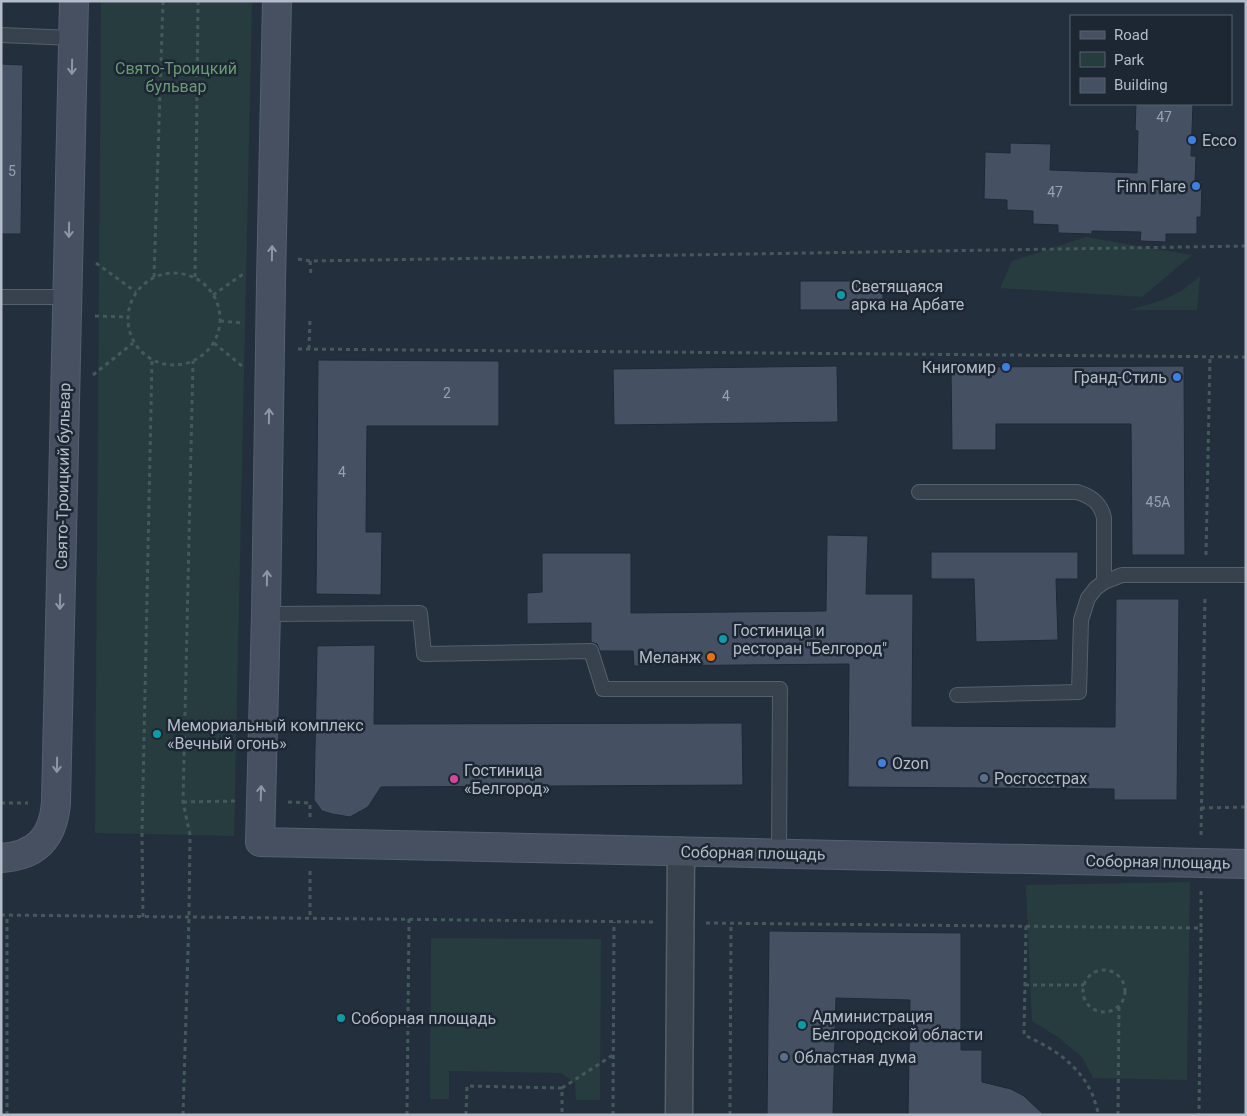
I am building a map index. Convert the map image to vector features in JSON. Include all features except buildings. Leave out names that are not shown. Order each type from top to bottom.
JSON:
[{"type":"street","name":"Свято-Троицкий бульвар","points":[[1,858],[15,857],[30,852],[50,830],[55,817],[74,1]]},
{"type":"street","points":[[266,614],[277,1]]},
{"type":"street","name":"Соборная площадь","points":[[266,614],[260,842],[1246,864]]},
{"type":"street","points":[[679,1115],[681,852]]},
{"type":"lane","points":[[1,35],[73,38]]},
{"type":"lane","points":[[1,297],[67,297]]},
{"type":"lane","points":[[919,492],[1076,492],[1087,495],[1098,505],[1104,518],[1104,582]]},
{"type":"lane","points":[[957,695],[1080,692],[1081,620],[1088,598],[1104,582],[1122,575],[1246,575]]},
{"type":"lane","points":[[266,614],[420,613],[424,654],[591,652],[603,688],[780,689],[779,853]]},
{"type":"path","points":[[154,277],[163,1]]},
{"type":"path","points":[[195,277],[198,1]]},
{"type":"path","points":[[68,244],[136,292]]},
{"type":"path","points":[[272,254],[310,261],[1246,246]]},
{"type":"path","points":[[310,261],[311,276]]},
{"type":"path","points":[[167,273],[181,273],[195,277],[213,295],[218,307],[220,321],[214,343],[205,353],[193,361],[180,365],[166,365],[152,360],[142,353],[134,343],[129,330],[127,317],[130,304],[136,292],[144,283],[154,277],[167,273]]},
{"type":"path","points":[[309,349],[310,318]]},
{"type":"path","points":[[65,398],[134,343]]},
{"type":"path","points":[[270,349],[1246,358]]},
{"type":"path","points":[[1201,928],[1200,863],[1210,357]]},
{"type":"path","points":[[143,917],[142,834],[152,360]]},
{"type":"path","points":[[183,1115],[190,835],[183,802],[193,361]]},
{"type":"path","points":[[1,803],[29,803]]},
{"type":"path","points":[[1201,808],[1246,808]]},
{"type":"path","points":[[7,915],[7,1115]]},
{"type":"path","points":[[407,1115],[410,919]]},
{"type":"path","points":[[612,1115],[614,922]]},
{"type":"path","points":[[730,1115],[731,923]]},
{"type":"path","points":[[1026,926],[1024,1035],[1044,1044],[1067,1060],[1083,1079],[1093,1096],[1098,1115]]},
{"type":"path","points":[[1104,970],[1118,975],[1125,987],[1123,1000],[1119,1006],[1108,1012],[1101,1012],[1089,1006],[1083,994],[1086,980],[1091,974],[1104,970]]},
{"type":"path","points":[[1025,985],[1084,985]]},
{"type":"path","points":[[1118,1115],[1119,1006]]},
{"type":"path","points":[[1,1039],[7,1039]]},
{"type":"path","points":[[466,1115],[467,1086],[562,1088],[613,1055]]},
{"type":"path","points":[[562,1088],[562,1115]]},
{"type":"green space","name":"Свято-Троицкий бульвар","points":[[101,1],[252,1],[234,836],[95,833]]},
{"type":"green space","points":[[1086,237],[1192,255],[1142,297],[1000,288],[1012,261]]},
{"type":"green space","points":[[1200,276],[1197,310],[1129,310],[1163,300],[1183,290]]},
{"type":"green space","points":[[1190,882],[1187,1080],[1093,1078],[1082,1057],[1058,1037],[1032,1021],[1026,885]]},
{"type":"green space","points":[[431,938],[601,939],[600,1100],[576,1100],[575,1083],[561,1073],[449,1071],[449,1099],[430,1099]]},
{"type":"place","name":"Ecco","points":[[1192,140]]},
{"type":"place","name":"Finn Flare","points":[[1196,186]]},
{"type":"place","name":"Светящаяся арка на Арбате","points":[[841,295]]},
{"type":"place","name":"Книгомир","points":[[1006,367]]},
{"type":"place","name":"Гранд-Стиль","points":[[1177,377]]},
{"type":"place","name":"Гостиница и ресторан \"Белгород\"","points":[[723,639]]},
{"type":"place","name":"Меланж","points":[[711,657]]},
{"type":"place","name":"Мемориальный комплекс «Вечный огонь»","points":[[157,734]]},
{"type":"place","name":"Ozon","points":[[882,763]]},
{"type":"place","name":"Росгосстрах","points":[[984,778]]},
{"type":"place","name":"Гостиница «Белгород»","points":[[454,779]]},
{"type":"place","name":"Соборная площадь","points":[[341,1018]]},
{"type":"place","name":"Администрация Белгородской области","points":[[802,1025]]},
{"type":"place","name":"Областная дума","points":[[784,1057]]}]
